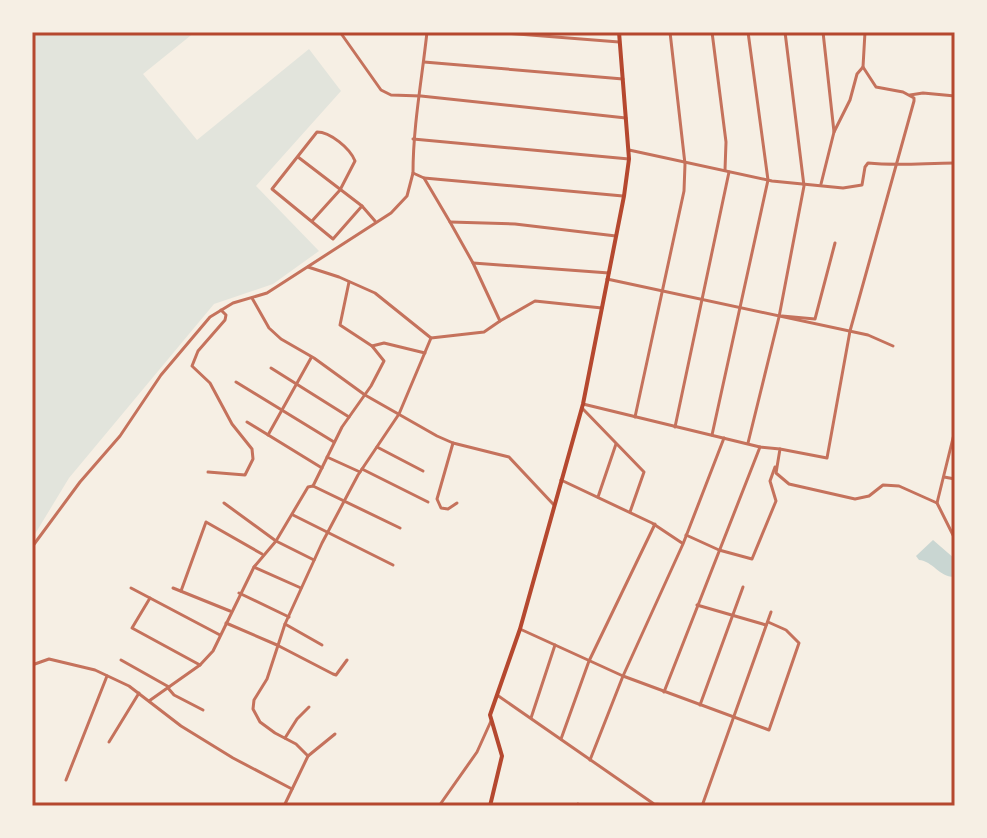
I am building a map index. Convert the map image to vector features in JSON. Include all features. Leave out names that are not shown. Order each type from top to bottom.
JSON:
[{"type":"main road","points":[[490,806],[502,756],[490,715],[520,629],[583,406],[624,196],[629,150],[619,32]]},
{"type":"street","points":[[340,32],[381,90],[391,95],[626,118]]},
{"type":"street","points":[[32,547],[201,327],[233,303],[267,293],[308,267],[391,213],[407,196],[413,173],[413,139],[427,32]]},
{"type":"street","points":[[492,32],[620,42]]},
{"type":"street","points":[[635,417],[684,191],[685,164],[670,32]]},
{"type":"street","points":[[675,427],[727,171],[712,32]]},
{"type":"street","points":[[712,435],[768,180],[748,32]]},
{"type":"street","points":[[748,443],[779,317],[804,186],[785,32]]},
{"type":"street","points":[[823,32],[834,132]]},
{"type":"street","points":[[865,32],[863,67],[876,87],[910,95],[955,96]]},
{"type":"street","points":[[424,62],[624,79]]},
{"type":"street","points":[[821,184],[834,132],[850,100],[857,74],[863,67]]},
{"type":"street","points":[[583,406],[760,447],[827,458],[850,331],[898,167],[914,101],[910,95]]},
{"type":"street","points":[[312,221],[340,190],[354,165],[355,156],[320,131],[272,189],[333,239],[362,206]]},
{"type":"street","points":[[413,139],[629,159]]},
{"type":"street","points":[[629,150],[768,180],[843,188],[862,185],[868,163],[898,167],[910,162],[955,163]]},
{"type":"street","points":[[298,157],[362,206],[375,221]]},
{"type":"street","points":[[413,173],[424,178],[624,196]]},
{"type":"street","points":[[424,178],[473,263],[500,321]]},
{"type":"street","points":[[450,222],[515,224],[616,236]]},
{"type":"street","points":[[779,317],[815,319],[835,243]]},
{"type":"street","points":[[473,263],[608,276],[868,335],[893,346]]},
{"type":"street","points":[[308,267],[375,293],[431,338],[484,332],[535,301],[602,308]]},
{"type":"street","points":[[149,701],[200,665],[213,651],[254,567],[276,541],[308,487],[313,486],[334,442],[384,361],[372,346],[340,325],[349,282]]},
{"type":"street","points":[[252,298],[269,328],[281,339],[365,395],[453,443],[509,457],[554,505]]},
{"type":"street","points":[[208,472],[245,475],[253,459],[252,449],[232,424],[210,383],[192,366],[198,351],[225,320],[226,315],[221,310]]},
{"type":"street","points":[[308,756],[304,750],[260,722],[253,709],[254,700],[267,679],[285,624],[314,560],[361,470],[399,414],[431,338]]},
{"type":"street","points":[[372,346],[384,343],[425,353]]},
{"type":"street","points":[[268,435],[312,357]]},
{"type":"street","points":[[271,368],[349,417]]},
{"type":"street","points":[[236,382],[334,442]]},
{"type":"street","points":[[583,406],[644,472],[630,512]]},
{"type":"street","points":[[247,422],[322,468]]},
{"type":"street","points":[[937,503],[955,430]]},
{"type":"street","points":[[590,760],[623,676],[683,544],[724,438]]},
{"type":"street","points":[[453,443],[437,499],[441,508],[448,509],[457,503]]},
{"type":"street","points":[[598,497],[616,443]]},
{"type":"street","points":[[377,447],[423,471]]},
{"type":"street","points":[[664,692],[760,447]]},
{"type":"street","points":[[686,535],[719,550],[752,559],[776,501],[770,481],[780,449]]},
{"type":"street","points":[[327,457],[428,502]]},
{"type":"street","points":[[777,461],[776,473],[789,484],[855,499],[869,496],[883,485],[899,486],[937,503],[955,539]]},
{"type":"street","points":[[944,477],[955,479]]},
{"type":"street","points":[[561,480],[655,524],[683,544]]},
{"type":"street","points":[[313,486],[400,528]]},
{"type":"street","points":[[224,503],[276,541],[314,560]]},
{"type":"street","points":[[293,514],[393,565]]},
{"type":"street","points":[[181,591],[206,522],[262,554]]},
{"type":"street","points":[[561,739],[589,661],[655,524]]},
{"type":"street","points":[[254,567],[301,588]]},
{"type":"street","points":[[700,705],[743,587]]},
{"type":"street","points":[[131,588],[220,635]]},
{"type":"street","points":[[173,588],[230,611]]},
{"type":"street","points":[[239,593],[289,617]]},
{"type":"street","points":[[150,598],[132,628],[200,665]]},
{"type":"street","points":[[520,629],[623,676],[769,730],[799,643],[786,630],[697,605]]},
{"type":"street","points":[[702,806],[771,612]]},
{"type":"street","points":[[226,623],[336,675],[347,660]]},
{"type":"street","points":[[285,624],[322,645]]},
{"type":"street","points":[[531,719],[555,645]]},
{"type":"street","points":[[32,665],[49,659],[95,670],[139,693],[181,726],[233,758],[292,789]]},
{"type":"street","points":[[121,660],[203,710]]},
{"type":"street","points":[[66,780],[107,676]]},
{"type":"street","points":[[109,742],[139,693]]},
{"type":"street","points":[[497,695],[654,804],[680,806]]},
{"type":"street","points":[[285,738],[309,707]]},
{"type":"street","points":[[439,806],[477,752],[491,720]]},
{"type":"street","points":[[284,806],[308,756],[335,734]]},
{"type":"street","points":[[317,806],[326,806]]},
{"type":"shaded area","points":[[32,32],[195,32],[143,74],[197,140],[309,49],[341,91],[256,186],[319,251],[273,284],[214,304],[69,478],[32,539]]},
{"type":"shaded area","points":[[933,540],[955,559],[955,577],[945,575],[916,556]]}]
